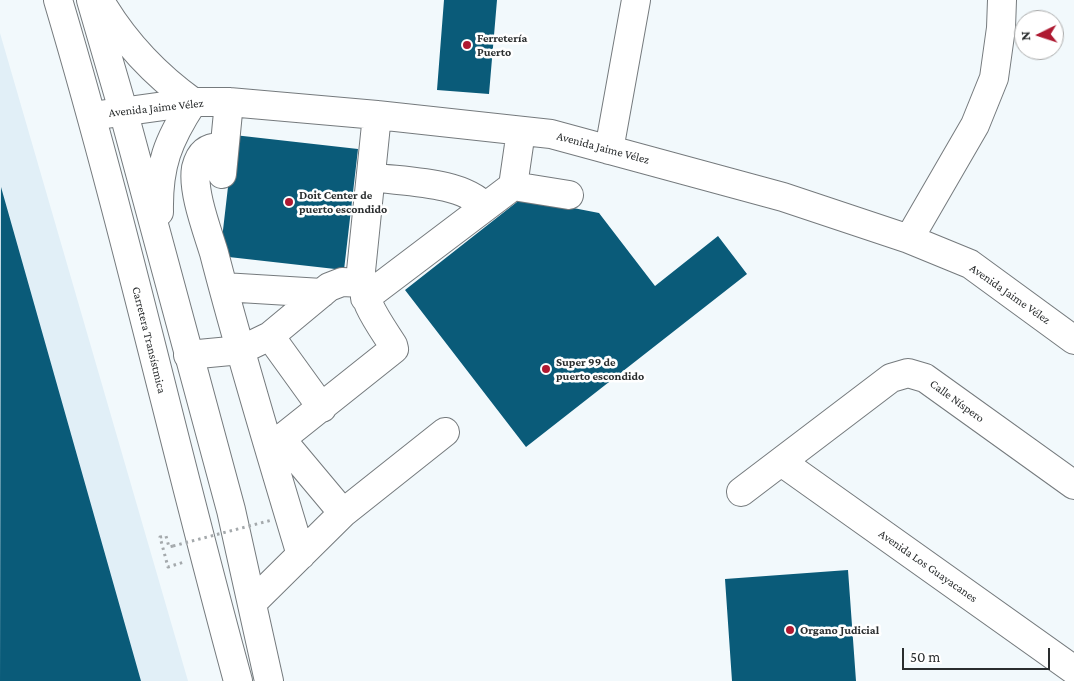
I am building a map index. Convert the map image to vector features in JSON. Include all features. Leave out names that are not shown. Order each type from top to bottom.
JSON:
[{"type":"street","name":"Carretera Transístmica","points":[[58,0],[92,116],[204,556],[238,681]]},
{"type":"street","points":[[91,0],[123,110],[231,510],[253,602],[269,681]]},
{"type":"street","points":[[100,0],[111,20],[141,58],[168,84],[193,102],[170,141],[160,176],[160,248]]},
{"type":"street","points":[[609,150],[636,0]]},
{"type":"street","points":[[909,239],[975,125],[994,78],[1002,28],[1002,0]]},
{"type":"street","name":"Avenida Jaime Vélez","points":[[92,116],[123,110],[193,102],[229,102],[377,115],[551,134],[783,197],[909,239],[970,264],[1074,340]]},
{"type":"street","points":[[222,174],[229,102]]},
{"type":"street","points":[[274,443],[322,408],[394,349],[363,290],[377,115]]},
{"type":"street","points":[[363,290],[485,207],[512,186],[521,131]]},
{"type":"street","points":[[224,146],[211,146],[202,153],[196,169],[196,187],[222,287],[241,350],[274,443],[301,555]]},
{"type":"street","points":[[371,177],[456,189],[476,197],[485,207]]},
{"type":"street","points":[[512,186],[569,195]]},
{"type":"street","points":[[188,355],[241,350],[270,336],[329,287],[342,282],[363,290]]},
{"type":"street","points":[[222,287],[322,293]]},
{"type":"street","points":[[270,336],[322,408]]},
{"type":"street","name":"Calle Níspero","points":[[742,492],[892,378],[908,373],[925,378],[1074,485]]},
{"type":"street","points":[[253,602],[343,513],[445,432]]},
{"type":"street","points":[[274,443],[343,513]]},
{"type":"street","name":"Avenida Los Guayacanes","points":[[782,463],[1074,670]]},
{"type":"path","points":[[168,567],[160,538],[166,536],[169,547],[272,520]]},
{"type":"shaded area","points":[[0,33],[188,681],[0,681]]},
{"type":"building","name":"Ferretería Puerto","points":[[444,0],[497,0],[489,94],[437,90]]},
{"type":"building","name":"Doit Center de puerto escondido","points":[[234,135],[358,149],[344,270],[220,256]]},
{"type":"building","points":[[1,187],[141,681],[0,681]]},
{"type":"building","name":"Super 99 de puerto escondido","points":[[522,198],[599,213],[655,286],[718,236],[747,274],[526,447],[405,290]]},
{"type":"building","name":"Organo Judicial","points":[[848,570],[856,681],[732,681],[725,579]]},
{"type":"place","name":"Ferretería Puerto","points":[[467,45]]},
{"type":"place","name":"Doit Center de puerto escondido","points":[[289,202]]},
{"type":"place","name":"Super 99 de puerto escondido","points":[[546,369]]},
{"type":"place","name":"Organo Judicial","points":[[790,630]]}]
